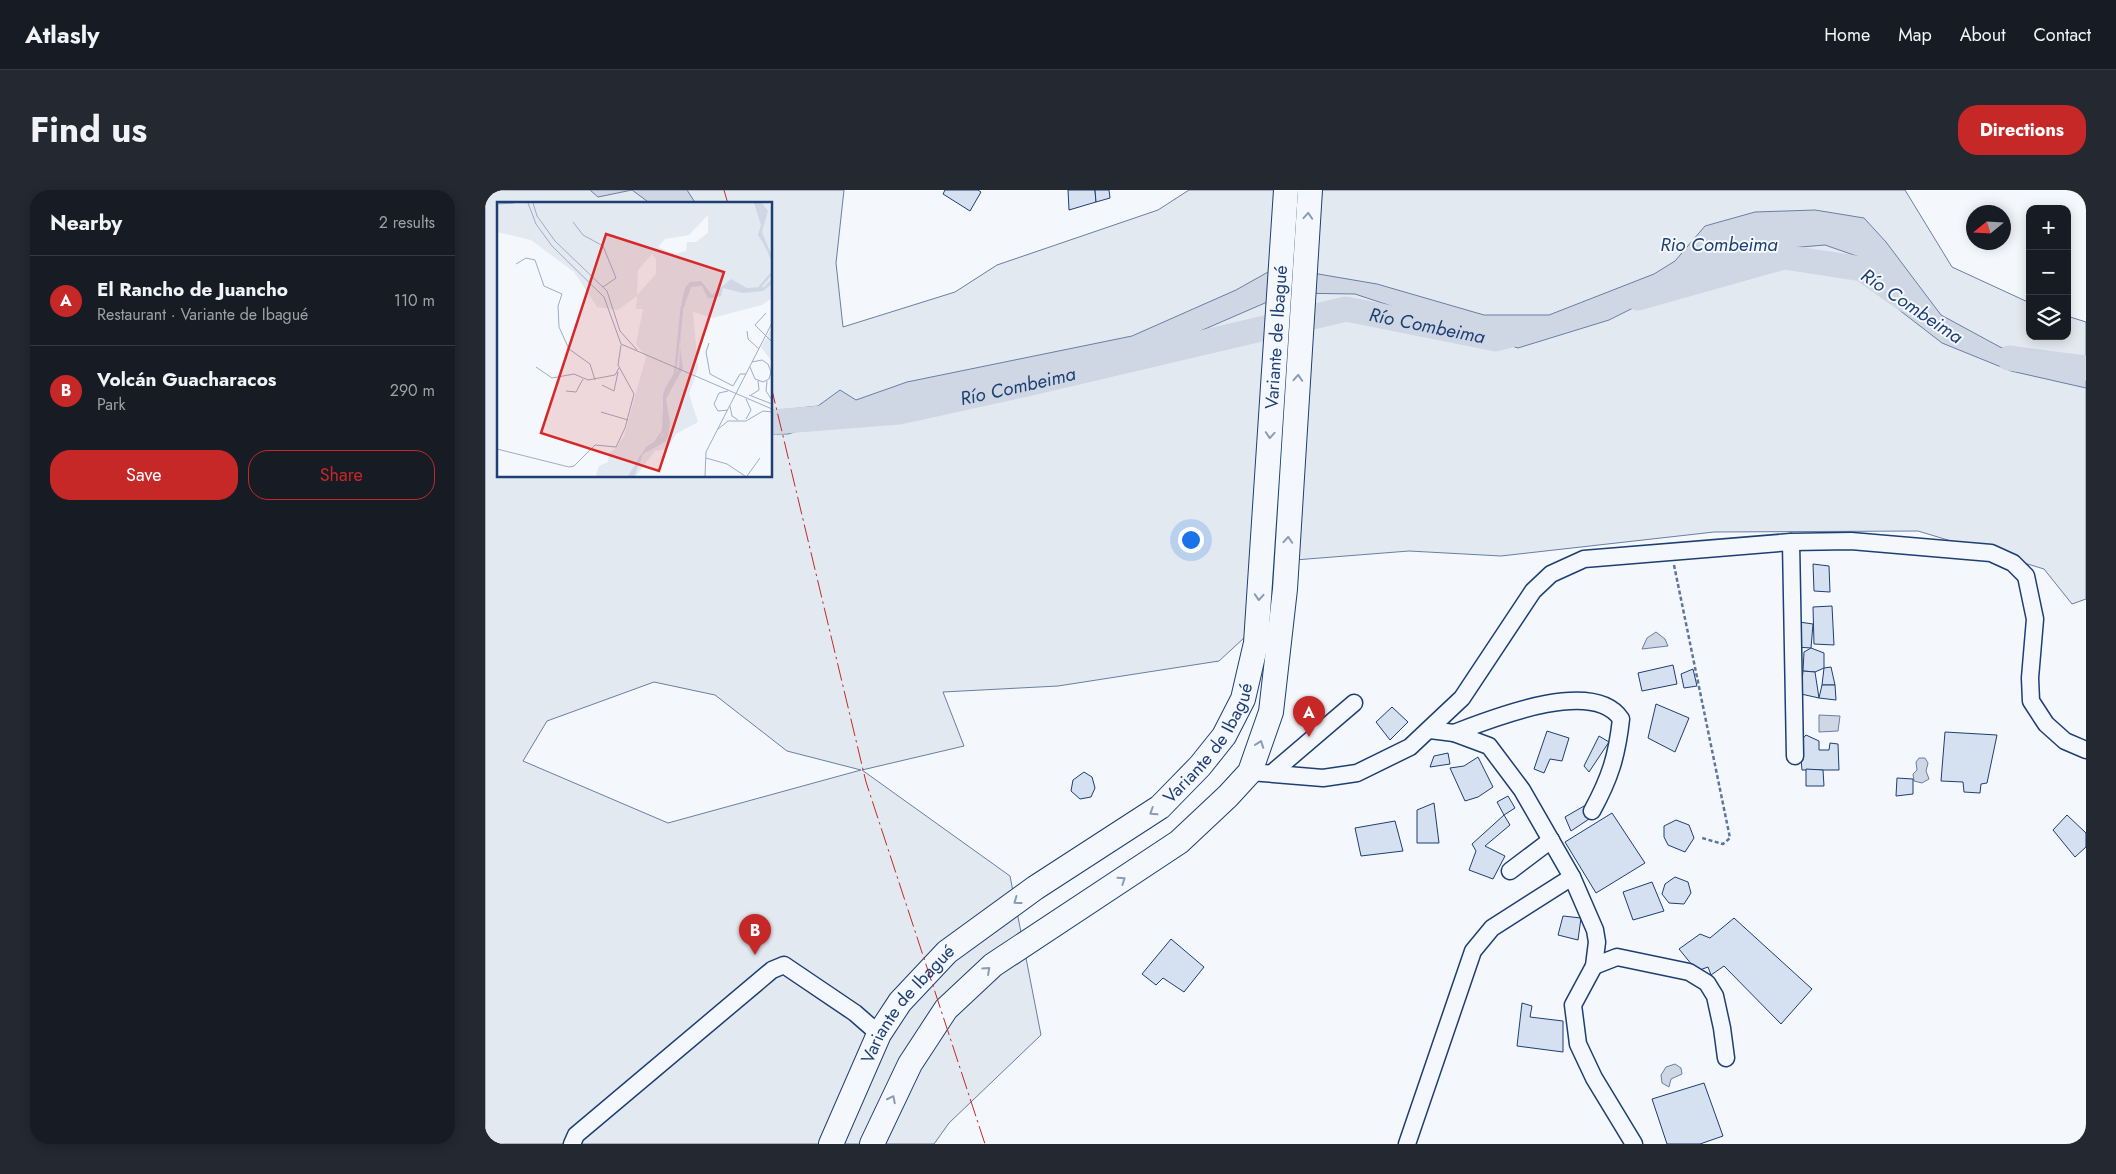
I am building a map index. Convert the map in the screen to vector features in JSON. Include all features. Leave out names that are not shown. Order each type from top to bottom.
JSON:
[{"type":"highway","name":"Variante de Ibagué","points":[[831,1144],[879,1034],[899,1002],[947,952],[1035,888],[1160,808],[1200,766],[1224,736],[1243,699],[1256,643],[1287,190]]},
{"type":"highway","name":"Variante de Ibagué","points":[[872,1144],[910,1064],[946,1009],[993,965],[1179,842],[1228,796],[1261,772],[1271,712],[1285,589],[1309,190]]},
{"type":"street","points":[[1261,772],[1323,778],[1357,772],[1410,747],[1462,698],[1533,591],[1551,574],[1585,559],[1791,542],[1851,541],[1991,553],[2013,563],[2025,576],[2035,619],[2030,678],[2031,701],[2046,724],[2065,741],[2086,750]]},
{"type":"street","points":[[1791,542],[1795,756]]},
{"type":"street","points":[[1454,733],[1542,704],[1584,702],[1611,708],[1621,719],[1618,747],[1609,780],[1592,811]]},
{"type":"street","points":[[1261,772],[1354,703]]},
{"type":"street","points":[[1430,730],[1454,733],[1489,746],[1521,790],[1573,877],[1595,930],[1597,942],[1594,966],[1573,1006],[1578,1044],[1594,1078],[1634,1144]]},
{"type":"street","points":[[1510,871],[1551,840]]},
{"type":"street","points":[[1407,1144],[1473,951],[1492,928],[1573,877]]},
{"type":"street","points":[[1594,966],[1617,957],[1689,972],[1707,983],[1715,996],[1722,1028],[1725,1058]]},
{"type":"street","points":[[572,1144],[576,1134],[643,1077],[772,970],[784,965],[855,1013],[879,1034]]},
{"type":"path","points":[[1672,551],[1730,838],[1723,844],[1702,838]]},
{"type":"shaded area","points":[[485,190],[844,190],[836,263],[843,327],[955,292],[997,265],[1158,210],[1189,190],[1905,190],[1952,267],[2026,301],[2026,340],[2071,340],[2071,317],[2086,322],[2086,599],[2072,604],[2044,569],[1918,531],[1714,532],[1501,556],[1409,551],[1282,561],[1270,614],[1219,661],[1058,686],[943,692],[964,746],[862,770],[1010,876],[1041,1035],[949,1123],[934,1144],[485,1144]],"holes":[[[654,682],[715,695],[787,751],[861,770],[668,823],[523,761],[547,721]]]},
{"type":"water","points":[[590,190],[632,190],[598,197]]},
{"type":"water","points":[[632,190],[687,190],[695,202],[648,202]]},
{"type":"water","name":"Rio Combeima","points":[[1815,210],[1864,218],[1886,242],[1941,315],[2000,347],[2066,371],[2086,375],[2086,388],[2011,371],[1942,343],[1898,309],[1865,259],[1825,245],[1766,250],[1703,273],[1609,320],[1518,348],[1355,294],[1288,293],[1198,332],[1091,359],[886,404],[788,434],[773,434],[773,411],[818,406],[840,390],[856,400],[907,382],[1132,336],[1236,290],[1277,267],[1377,284],[1484,315],[1549,315],[1654,274],[1675,261],[1705,226],[1755,212]]},
{"type":"water","points":[[1656,632],[1665,639],[1668,646],[1642,649],[1647,638]]},
{"type":"water","points":[[1819,715],[1840,716],[1838,731],[1819,732]]},
{"type":"water","points":[[1919,758],[1925,758],[1928,763],[1926,771],[1929,779],[1922,783],[1914,781],[1913,774],[1917,770],[1916,762]]},
{"type":"water","points":[[1675,1064],[1681,1068],[1682,1074],[1671,1079],[1669,1087],[1662,1083],[1661,1075],[1666,1067]]},
{"type":"building","points":[[945,190],[978,190],[981,192],[970,211],[943,194]]},
{"type":"building","points":[[1068,190],[1095,190],[1096,202],[1069,210]]},
{"type":"building","points":[[1095,190],[1109,190],[1110,198],[1096,202]]},
{"type":"building","points":[[1813,564],[1829,566],[1830,592],[1814,591]]},
{"type":"building","points":[[1832,606],[1834,645],[1814,644],[1813,607]]},
{"type":"building","points":[[1799,622],[1813,624],[1811,648],[1796,647]]},
{"type":"building","points":[[1811,648],[1824,653],[1824,668],[1815,672],[1803,671],[1804,652]]},
{"type":"building","points":[[1673,665],[1677,684],[1642,691],[1638,673]]},
{"type":"building","points":[[1831,667],[1835,685],[1822,685],[1824,668]]},
{"type":"building","points":[[1693,669],[1697,686],[1684,688],[1681,674]]},
{"type":"building","points":[[1803,671],[1815,672],[1819,698],[1801,694]]},
{"type":"building","points":[[1822,685],[1835,685],[1836,700],[1819,698]]},
{"type":"building","points":[[1656,704],[1689,718],[1675,752],[1648,738]]},
{"type":"building","points":[[1392,707],[1408,722],[1390,740],[1376,722]]},
{"type":"building","points":[[1547,731],[1569,738],[1562,761],[1550,759],[1544,773],[1534,769]]},
{"type":"building","points":[[1945,732],[1997,735],[1987,783],[1981,784],[1980,793],[1964,792],[1963,782],[1941,781]]},
{"type":"building","points":[[1806,735],[1819,741],[1819,750],[1829,750],[1830,743],[1838,744],[1839,770],[1802,770],[1800,749],[1796,746]]},
{"type":"building","points":[[1599,736],[1609,742],[1589,772],[1584,766]]},
{"type":"building","points":[[1448,753],[1450,764],[1430,767],[1434,756]]},
{"type":"building","points":[[1478,757],[1493,787],[1478,797],[1465,801],[1450,768],[1464,766]]},
{"type":"building","points":[[1806,769],[1823,770],[1824,786],[1806,786]]},
{"type":"building","points":[[1084,772],[1092,777],[1095,788],[1091,797],[1080,799],[1071,791],[1073,780]]},
{"type":"building","points":[[1897,778],[1913,779],[1913,794],[1896,796]]},
{"type":"building","points":[[1508,796],[1515,808],[1504,815],[1497,802]]},
{"type":"building","points":[[1434,803],[1439,843],[1417,843],[1417,810]]},
{"type":"building","points":[[1584,806],[1592,817],[1571,831],[1565,817]]},
{"type":"building","points":[[1612,813],[1645,863],[1596,893],[1565,842]]},
{"type":"building","points":[[1504,815],[1510,825],[1485,846],[1505,856],[1493,879],[1469,870],[1476,851],[1472,844]]},
{"type":"building","points":[[2067,815],[2086,833],[2086,847],[2075,857],[2053,830]]},
{"type":"building","points":[[1676,820],[1689,825],[1694,838],[1685,852],[1668,845],[1664,837],[1664,826]]},
{"type":"building","points":[[1395,821],[1403,851],[1361,856],[1355,828]]},
{"type":"building","points":[[1675,877],[1688,882],[1691,893],[1684,904],[1669,903],[1662,894],[1665,884]]},
{"type":"building","points":[[1652,882],[1664,911],[1633,920],[1623,892]]},
{"type":"building","points":[[1563,916],[1581,918],[1578,940],[1558,935]]},
{"type":"building","points":[[1734,918],[1812,989],[1781,1024],[1724,966],[1711,975],[1708,967],[1697,971],[1679,949],[1700,934],[1710,938]]},
{"type":"building","points":[[1171,939],[1204,967],[1184,992],[1163,978],[1156,985],[1142,974]]},
{"type":"building","points":[[1522,1003],[1532,1006],[1530,1017],[1563,1021],[1563,1052],[1517,1046]]},
{"type":"building","points":[[1704,1083],[1723,1136],[1700,1144],[1667,1144],[1652,1099]]},
{"type":"waterway","name":"Río Combeima","points":[[1638,298],[1784,257],[1862,269],[1906,300]]},
{"type":"waterway","name":"Río Combeima","points":[[773,422],[899,412],[1346,309],[1496,339],[1511,335]]},
{"type":"waterway","name":"Río Combeima","points":[[2009,358],[2086,368]]},
{"type":"power","points":[[724,190],[727,202]]},
{"type":"power","points":[[773,394],[866,782],[985,1144]]},
{"type":"place","name":"El Rancho de Juancho","points":[[1309,737]]},
{"type":"place","name":"Volcán Guacharacos","points":[[755,955]]}]
